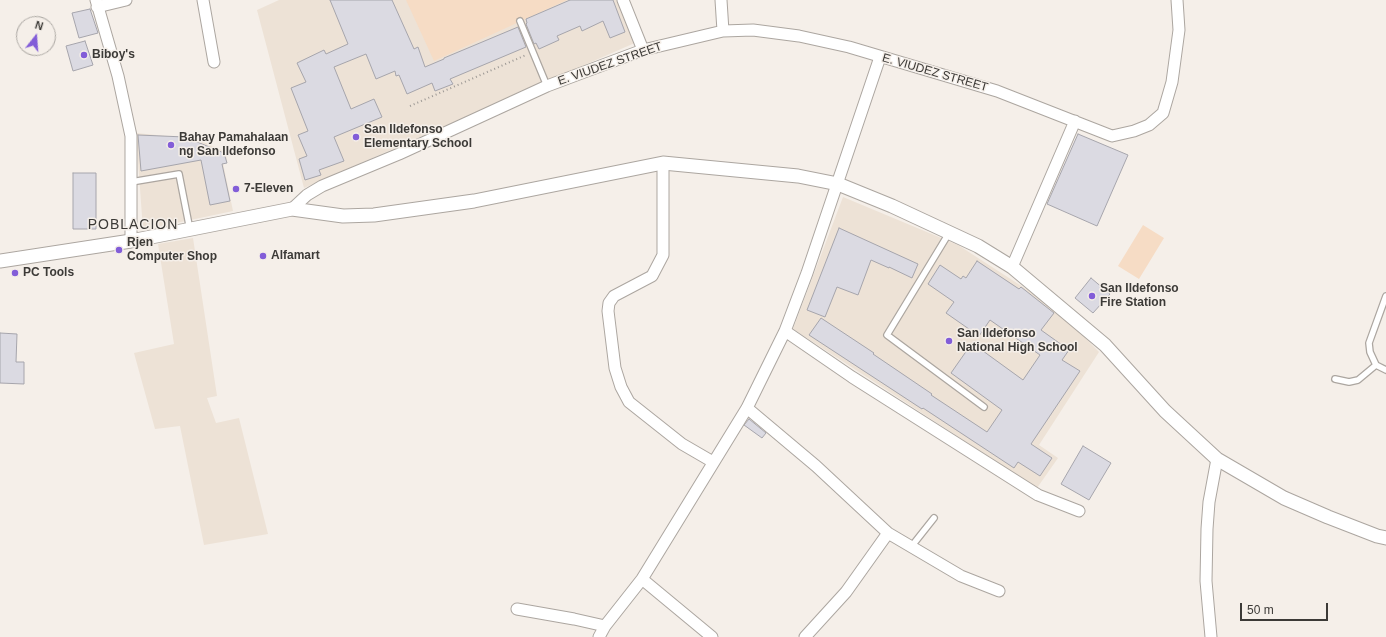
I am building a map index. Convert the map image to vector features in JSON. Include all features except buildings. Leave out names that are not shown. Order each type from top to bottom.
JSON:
[{"type":"street","points":[[126,0],[97,4],[118,76],[131,136],[131,241]]},
{"type":"street","points":[[203,0],[214,62]]},
{"type":"street","points":[[623,0],[643,50]]},
{"type":"street","points":[[721,0],[723,31]]},
{"type":"street","name":"E. VIUDEZ STREET","points":[[292,209],[307,195],[322,186],[399,154],[547,86],[643,50],[723,31],[753,30],[798,36],[850,47],[997,91],[1112,136],[1134,131],[1149,125],[1162,113],[1172,82],[1179,30],[1177,0]]},
{"type":"street","points":[[599,637],[605,626],[642,579],[747,408],[785,331],[808,274],[880,57]]},
{"type":"street","points":[[1012,268],[1075,121]]},
{"type":"street","points":[[663,163],[663,254],[652,276],[614,296],[609,303],[608,311],[615,368],[621,388],[629,402],[682,444],[713,462]]},
{"type":"street","points":[[0,261],[131,241],[292,209],[343,216],[374,215],[474,201],[663,163],[798,176],[838,184],[892,206],[978,246],[1012,268],[1105,345],[1165,411],[1217,459],[1284,498],[1328,517],[1386,538]]},
{"type":"street","points":[[785,331],[852,377],[1038,495],[1079,512]]},
{"type":"street","points":[[747,408],[816,466],[888,533],[961,576],[999,591]]},
{"type":"street","points":[[1211,637],[1206,580],[1207,529],[1209,502],[1217,459]]},
{"type":"street","points":[[805,637],[846,592],[888,533]]},
{"type":"street","points":[[642,579],[712,637]]},
{"type":"street","points":[[517,609],[605,626]]},
{"type":"lane","points":[[520,21],[547,86]]},
{"type":"lane","points":[[131,182],[179,174],[190,230]]},
{"type":"lane","points":[[950,232],[887,335],[984,407]]},
{"type":"lane","points":[[1386,296],[1368,344],[1376,365],[1386,370]]},
{"type":"lane","points":[[1335,379],[1349,382],[1358,380],[1376,365]]},
{"type":"lane","points":[[910,547],[934,518]]},
{"type":"path","points":[[410,106],[533,52]]},
{"type":"shaded area","name":"San Ildefonso Elementary School","points":[[279,0],[619,0],[637,42],[304,188],[257,10]]},
{"type":"shaded area","points":[[406,0],[567,0],[434,61]]},
{"type":"shaded area","points":[[136,133],[197,139],[226,152],[227,162],[223,163],[233,211],[143,230]]},
{"type":"shaded area","name":"San Ildefonso National High School","points":[[843,197],[958,245],[1057,309],[1099,352],[1039,445],[1058,458],[1037,488],[793,329]]},
{"type":"shaded area","points":[[1143,225],[1164,238],[1139,279],[1118,266]]},
{"type":"shaded area","points":[[193,238],[217,396],[207,398],[216,423],[239,418],[268,534],[204,545],[180,426],[155,429],[134,353],[174,344],[158,244]]},
{"type":"place","name":"Biboy's","points":[[84,55]]},
{"type":"place","name":"San Ildefonso Elementary School","points":[[356,137]]},
{"type":"place","name":"Bahay Pamahalaan ng San Ildefonso","points":[[171,145]]},
{"type":"place","name":"7-Eleven","points":[[236,189]]},
{"type":"place","name":"Rjen Computer Shop","points":[[119,250]]},
{"type":"place","name":"Alfamart","points":[[263,256]]},
{"type":"place","name":"PC Tools","points":[[15,273]]},
{"type":"place","name":"San Ildefonso Fire Station","points":[[1092,296]]},
{"type":"place","name":"San Ildefonso National High School","points":[[949,341]]},
{"type":"district","name":"POBLACION","points":[[133,225]]}]
